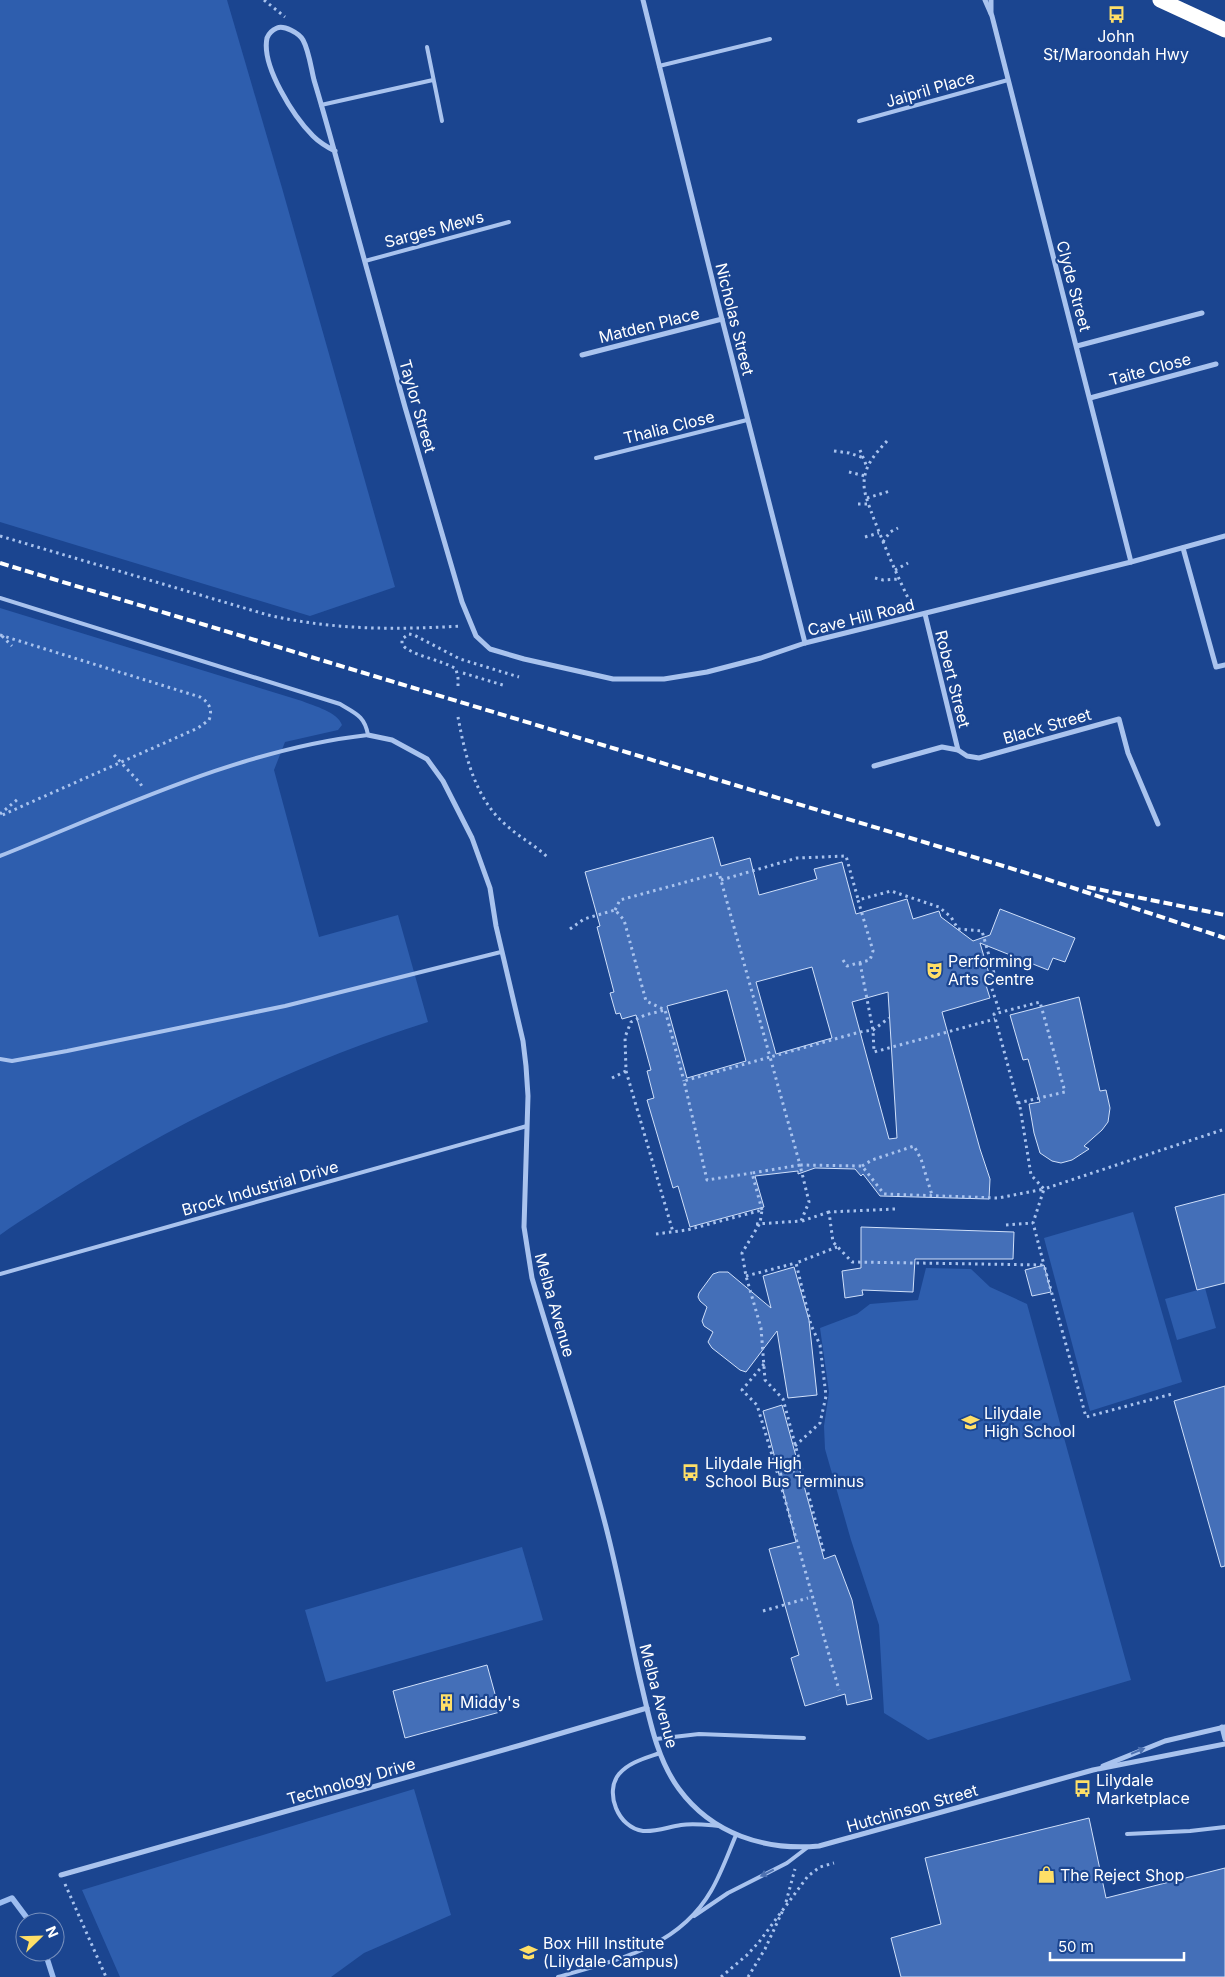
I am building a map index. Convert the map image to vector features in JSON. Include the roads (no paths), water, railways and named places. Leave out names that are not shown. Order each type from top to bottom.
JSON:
[{"type":"highway","points":[[1160,0],[1225,30]]},
{"type":"street","name":"Nicholas Street","points":[[643,0],[805,643]]},
{"type":"street","name":"Clyde Street","points":[[985,0],[992,16],[1077,346],[1130,562]]},
{"type":"street","name":"Clyde Street","points":[[991,0],[992,16]]},
{"type":"street","name":"Taylor Street","points":[[334,152],[306,128],[283,93],[270,67],[267,55],[267,39],[271,31],[280,26],[302,39],[365,261],[410,426],[462,602],[476,636],[490,649],[502,652]]},
{"type":"street","points":[[1077,346],[1202,313]]},
{"type":"street","name":"Matden Place","points":[[582,355],[722,319]]},
{"type":"street","name":"Taite Close","points":[[1090,398],[1216,364]]},
{"type":"street","name":"Cave Hill Road","points":[[502,652],[613,679],[664,679],[707,672],[761,658],[805,643],[1130,562],[1225,536]]},
{"type":"street","points":[[1183,548],[1216,667],[1225,665]]},
{"type":"street","name":"Robert Street","points":[[925,614],[958,750]]},
{"type":"street","name":"Black Street","points":[[874,766],[942,747],[958,750],[968,756],[979,758],[1119,718],[1128,753],[1158,824]]},
{"type":"street","name":"Melba Avenue","points":[[368,735],[392,740],[427,759],[443,781],[472,838],[490,888],[501,952],[523,1041],[526,1066],[527,1126],[524,1227],[532,1278],[606,1527],[647,1708],[660,1753],[671,1776],[689,1802],[720,1826],[736,1835]]},
{"type":"street","name":"Technology Drive","points":[[61,1876],[647,1708]]},
{"type":"street","points":[[1223,1727],[1225,1739]]},
{"type":"street","name":"Hutchinson Street","points":[[1093,1770],[1165,1740],[1223,1727]]},
{"type":"street","name":"Hutchinson Street","points":[[736,1835],[782,1847],[808,1847],[843,1841],[1093,1770],[1225,1744]]},
{"type":"lane","points":[[660,66],[770,39]]},
{"type":"lane","points":[[427,47],[442,120]]},
{"type":"lane","points":[[321,105],[433,80]]},
{"type":"lane","name":"Jaipril Place","points":[[859,121],[1008,80]]},
{"type":"lane","name":"Sarges Mews","points":[[365,261],[509,222]]},
{"type":"lane","name":"Thalia Close","points":[[596,458],[748,420]]},
{"type":"lane","points":[[0,598],[340,704],[362,718],[368,735],[342,738],[284,750],[180,784],[0,856]]},
{"type":"lane","points":[[0,1059],[12,1060],[66,1051],[285,1006],[501,952]]},
{"type":"lane","name":"Brock Industrial Drive","points":[[0,1274],[527,1126]]},
{"type":"lane","points":[[656,1739],[699,1734],[804,1738]]},
{"type":"lane","points":[[660,1753],[630,1765],[620,1773],[612,1785],[613,1799],[618,1812],[628,1825],[641,1831],[655,1831],[683,1824],[720,1826]]},
{"type":"lane","points":[[1127,1834],[1225,1827]]},
{"type":"lane","points":[[686,1922],[710,1892],[736,1835]]},
{"type":"lane","points":[[558,1977],[644,1950],[662,1940],[728,1893],[787,1863],[808,1847]]},
{"type":"waterway","points":[[0,1903],[12,1898],[22,1912]]},
{"type":"waterway","points":[[48,1962],[53,1977]]},
{"type":"railway","points":[[0,563],[1043,878],[1225,938]]},
{"type":"railway","points":[[1087,887],[1225,915]]},
{"type":"place","name":"John St/Maroondah Hwy","points":[[1116,15]]},
{"type":"place","name":"Performing Arts Centre","points":[[934,970]]},
{"type":"place","name":"Lilydale High School","points":[[970,1422]]},
{"type":"place","name":"Lilydale High School Bus Terminus","points":[[691,1472]]},
{"type":"place","name":"Middy's","points":[[446,1702]]},
{"type":"place","name":"Lilydale Marketplace","points":[[1082,1789]]},
{"type":"place","name":"The Reject Shop","points":[[1046,1875]]},
{"type":"place","name":"Box Hill Institute (Lilydale Campus)","points":[[529,1952]]}]
